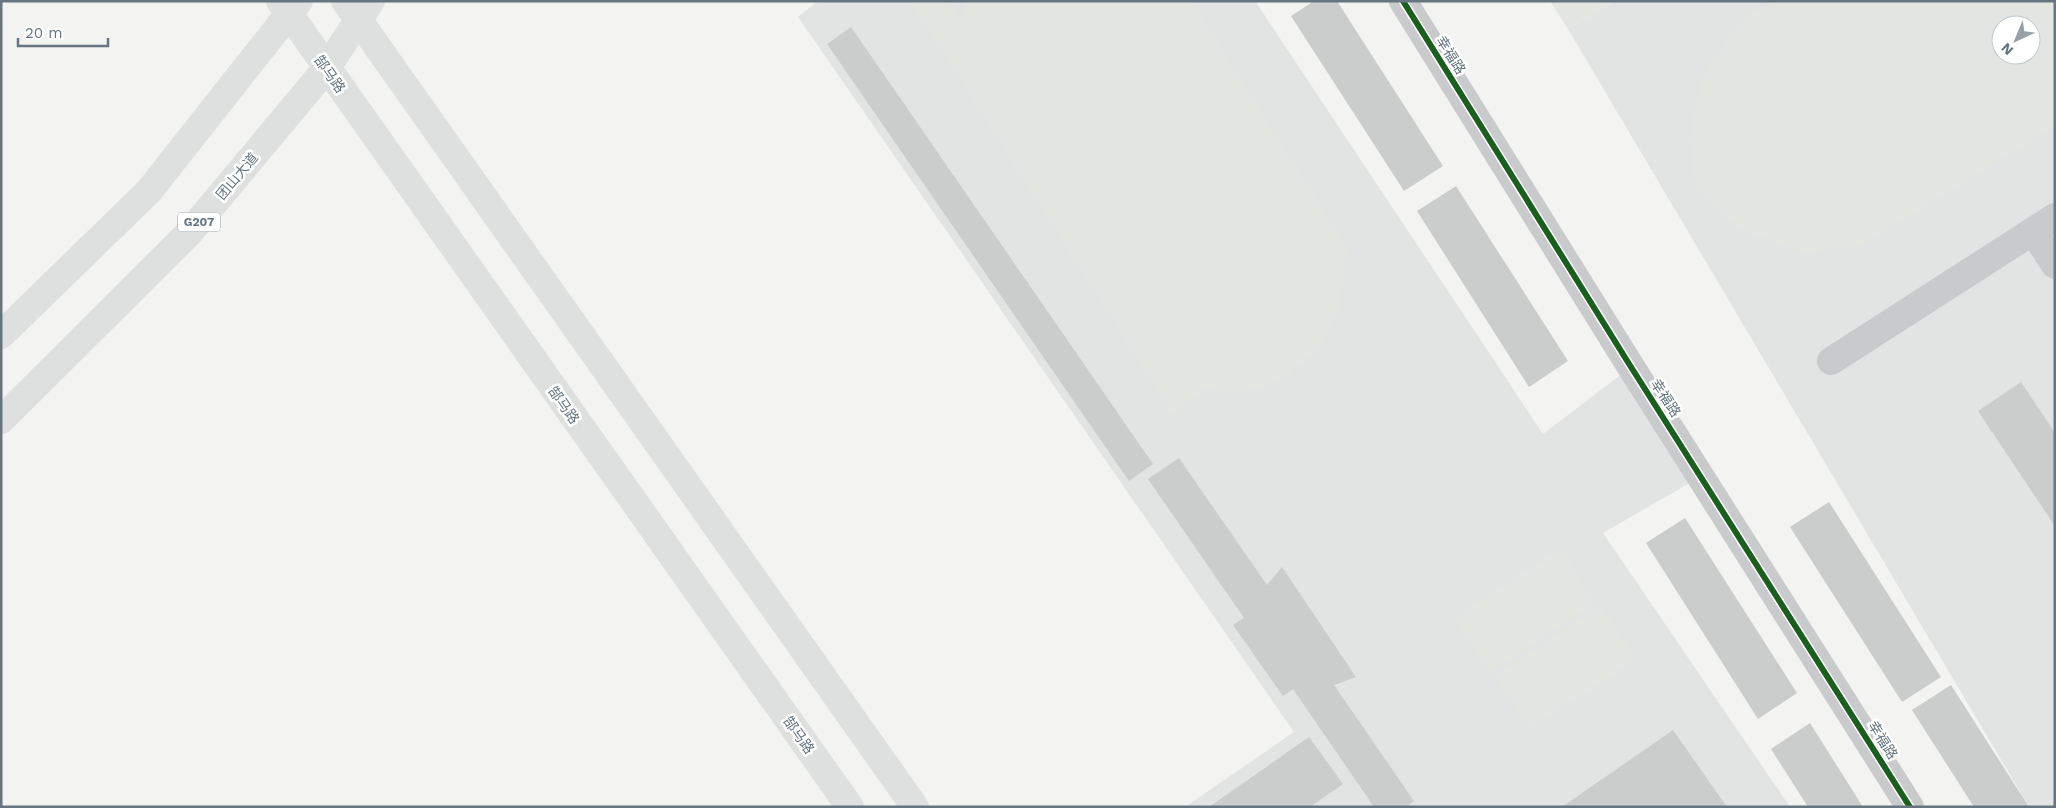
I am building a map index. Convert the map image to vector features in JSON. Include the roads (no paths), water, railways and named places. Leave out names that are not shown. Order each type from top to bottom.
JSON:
[{"type":"main road","name":"郜马路","points":[[290,6],[326,69],[850,807]]},
{"type":"main road","points":[[1,335],[149,191],[290,6]]},
{"type":"main road","points":[[358,7],[915,807]]},
{"type":"main road","name":"团山大道","points":[[1,420],[189,233],[326,69],[358,7]]},
{"type":"street","name":"幸福路","points":[[1404,1],[1631,367],[1702,476],[1910,807]]},
{"type":"street","points":[[1831,362],[2044,224],[2055,265]]}]
